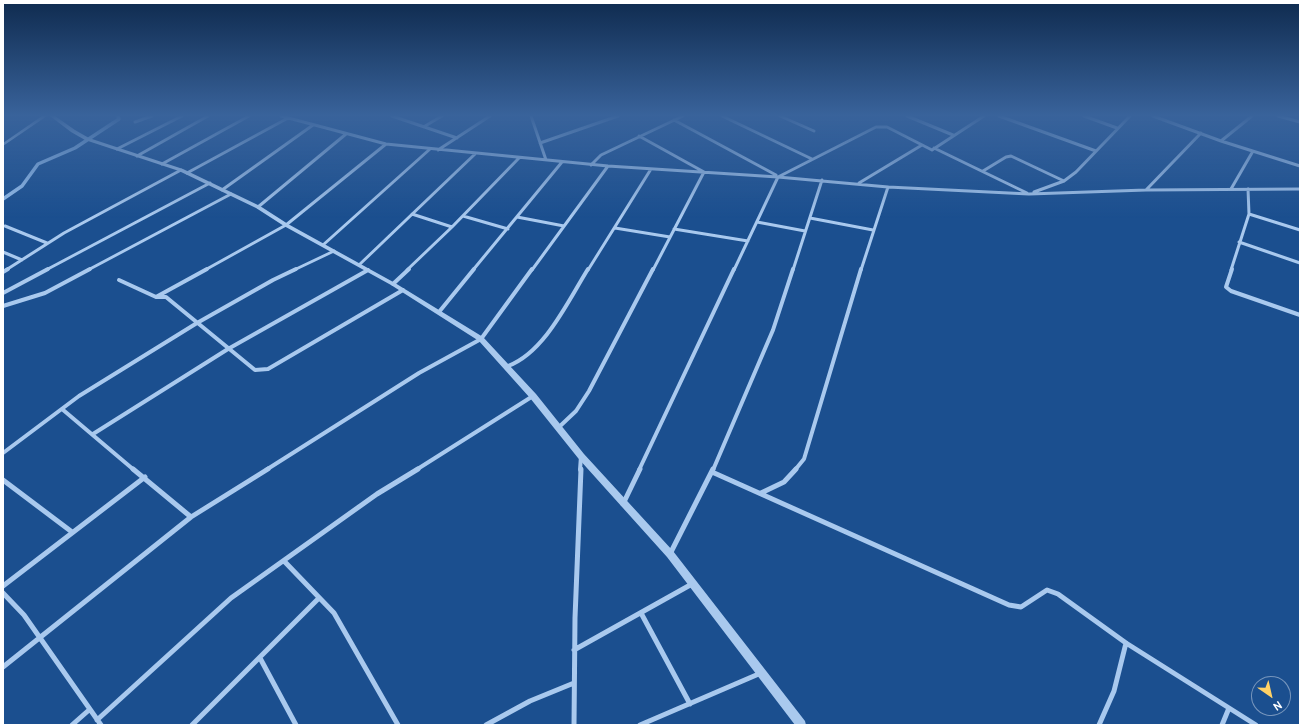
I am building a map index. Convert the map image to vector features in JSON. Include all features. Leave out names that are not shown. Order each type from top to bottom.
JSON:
[{"type":"street","points":[[120,150],[184,172],[258,207],[393,284],[482,339],[508,366],[581,456],[670,554],[801,725]]},
{"type":"street","points":[[137,156],[148,150]]},
{"type":"street","points":[[162,164],[187,150]]},
{"type":"street","points":[[3,272],[64,233],[226,150]]},
{"type":"street","points":[[222,190],[278,150]]},
{"type":"street","points":[[258,207],[327,150]]},
{"type":"street","points":[[156,297],[286,224],[379,150]]},
{"type":"street","points":[[323,245],[429,150]]},
{"type":"street","points":[[438,150],[608,166],[822,180],[888,187],[1029,194],[1146,190],[1300,189]]},
{"type":"street","points":[[542,150],[546,160]]},
{"type":"street","points":[[591,164],[601,155],[611,150]]},
{"type":"street","points":[[665,150],[704,172]]},
{"type":"street","points":[[729,150],[778,177]]},
{"type":"street","points":[[793,150],[812,159]]},
{"type":"street","points":[[623,504],[778,177],[830,150]]},
{"type":"street","points":[[858,184],[914,150]]},
{"type":"street","points":[[938,150],[984,170],[1029,194],[1064,181],[1076,172],[1096,151],[1093,150]]},
{"type":"street","points":[[1146,190],[1185,150]]},
{"type":"street","points":[[1250,150],[1300,166]]},
{"type":"street","points":[[1231,189],[1253,151]]},
{"type":"street","points":[[359,265],[476,154]]},
{"type":"street","points":[[984,170],[1006,157],[1011,156],[1064,181]]},
{"type":"street","points":[[393,284],[463,216],[519,158]]},
{"type":"street","points":[[439,312],[562,162]]},
{"type":"street","points":[[3,667],[191,517],[419,373],[482,339],[608,166]]},
{"type":"street","points":[[508,366],[521,362],[534,351],[547,335],[651,169]]},
{"type":"street","points":[[558,428],[576,412],[589,391],[704,172]]},
{"type":"street","points":[[670,554],[712,472],[773,330],[822,180]]},
{"type":"street","points":[[3,293],[210,183]]},
{"type":"street","points":[[761,492],[784,482],[804,459],[873,230],[888,187]]},
{"type":"street","points":[[1248,189],[1248,214],[1226,287],[1300,315]]},
{"type":"street","points":[[3,306],[45,293],[232,194]]},
{"type":"street","points":[[412,214],[452,227]]},
{"type":"street","points":[[1248,214],[1300,230]]},
{"type":"street","points":[[463,216],[508,229]]},
{"type":"street","points":[[517,217],[564,226]]},
{"type":"street","points":[[810,218],[873,230]]},
{"type":"street","points":[[757,222],[805,232]]},
{"type":"street","points":[[5,226],[48,244]]},
{"type":"street","points":[[615,228],[670,237]]},
{"type":"street","points":[[674,229],[748,241]]},
{"type":"street","points":[[1239,242],[1300,263]]},
{"type":"street","points":[[3,453],[79,396],[197,323],[272,280],[334,250]]},
{"type":"street","points":[[3,252],[22,260]]},
{"type":"street","points":[[93,434],[228,349],[368,270]]},
{"type":"street","points":[[119,280],[156,297],[166,297],[255,370],[268,369],[403,290]]},
{"type":"street","points":[[3,593],[24,616],[89,710],[99,722],[231,598],[377,494],[533,396]]},
{"type":"street","points":[[62,409],[191,517]]},
{"type":"street","points":[[574,725],[574,650],[581,456]]},
{"type":"street","points":[[712,472],[761,492],[1009,606],[1021,607],[1047,590],[1058,594],[1126,643],[1256,725]]},
{"type":"street","points":[[3,586],[145,477]]},
{"type":"street","points":[[3,480],[72,532]]},
{"type":"street","points":[[284,561],[334,613],[398,725]]},
{"type":"street","points":[[574,650],[692,584]]},
{"type":"street","points":[[192,725],[319,598]]},
{"type":"street","points":[[641,613],[690,704]]},
{"type":"street","points":[[1099,725],[1114,691],[1126,643]]},
{"type":"street","points":[[260,658],[296,725]]},
{"type":"street","points":[[640,725],[761,673]]},
{"type":"street","points":[[486,725],[530,701],[574,683]]},
{"type":"street","points":[[1222,725],[1229,708]]},
{"type":"street","points":[[72,725],[89,710]]},
{"type":"waterway","points":[[3,199],[22,186],[38,164],[70,150]]}]
